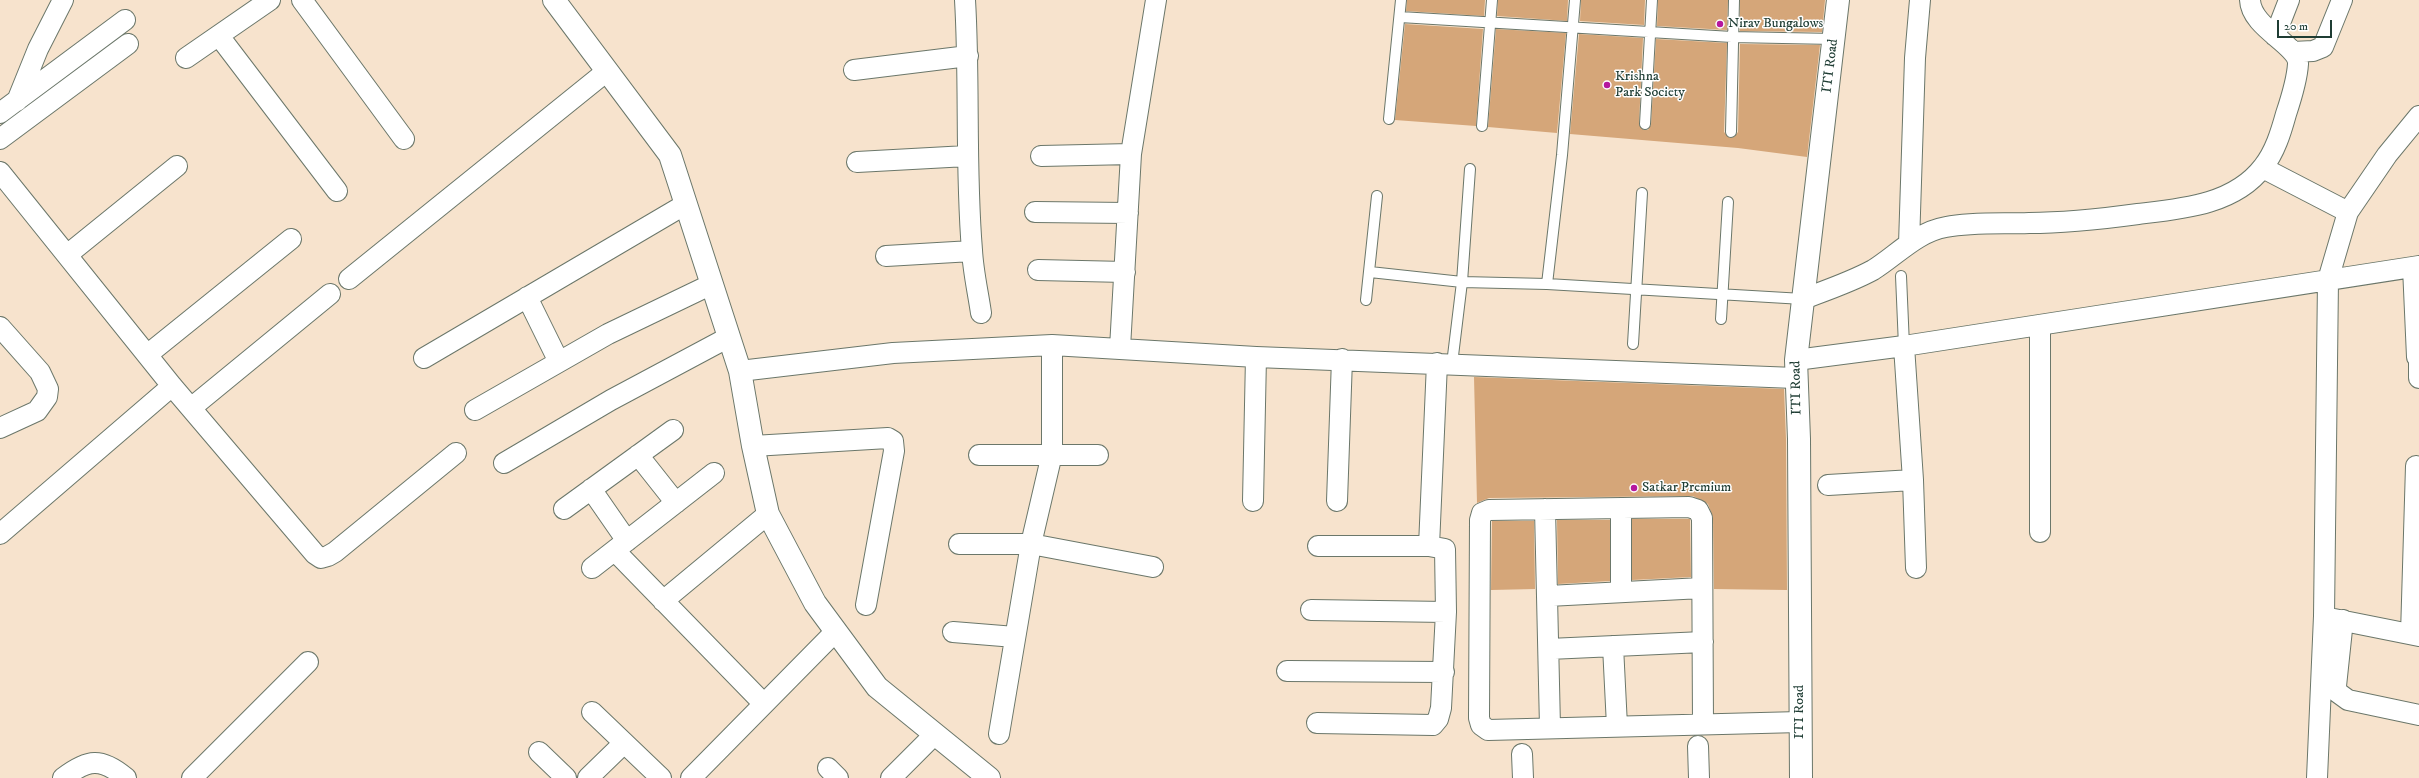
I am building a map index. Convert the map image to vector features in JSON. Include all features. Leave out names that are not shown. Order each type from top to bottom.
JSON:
[{"type":"street","points":[[17,101],[38,49],[63,0]]},
{"type":"street","points":[[186,58],[270,0]]},
{"type":"street","points":[[302,0],[404,139]]},
{"type":"street","points":[[554,0],[670,155],[740,371],[753,446],[768,514],[815,603],[877,687],[989,778]]},
{"type":"street","points":[[965,0],[968,56],[967,156],[972,251],[982,313]]},
{"type":"street","points":[[1120,348],[1131,154],[1156,0]]},
{"type":"street","name":"ITI Road","points":[[1801,778],[1799,440],[1795,369],[1838,0]]},
{"type":"street","points":[[1909,244],[1915,58],[1920,0]]},
{"type":"street","points":[[1803,299],[1855,279],[1922,235],[1948,226],[2095,220],[2172,210],[2206,203],[2236,190],[2263,168],[2276,146],[2288,107],[2298,64],[2293,52],[2259,21],[2253,12],[2250,0]]},
{"type":"street","points":[[2275,36],[2289,0]]},
{"type":"street","points":[[2293,52],[2314,51],[2323,47],[2342,0]]},
{"type":"street","points":[[0,113],[125,20]]},
{"type":"street","points":[[218,36],[337,191]]},
{"type":"street","points":[[0,139],[128,44]]},
{"type":"street","points":[[854,70],[968,56]]},
{"type":"street","points":[[349,279],[607,71]]},
{"type":"street","points":[[2317,778],[2324,616],[2328,280],[2348,212],[2387,155],[2419,116]]},
{"type":"street","points":[[1041,156],[1131,154]]},
{"type":"street","points":[[857,162],[967,156]]},
{"type":"street","points":[[67,255],[176,166]]},
{"type":"street","points":[[2263,168],[2348,212]]},
{"type":"street","points":[[0,172],[172,386],[315,554],[321,558],[335,552],[456,452]]},
{"type":"street","points":[[424,358],[686,204]]},
{"type":"street","points":[[1035,212],[1128,213]]},
{"type":"street","points":[[147,355],[291,239]]},
{"type":"street","points":[[886,256],[972,251]]},
{"type":"street","points":[[740,371],[893,353],[1052,345],[1256,357],[1342,359],[1444,364],[1795,369],[1904,346],[2416,267],[2419,378]]},
{"type":"street","points":[[1038,270],[1125,272]]},
{"type":"street","points":[[475,410],[608,334],[712,284]]},
{"type":"street","points":[[191,408],[330,294]]},
{"type":"street","points":[[526,298],[559,362]]},
{"type":"street","points":[[2040,325],[2040,532]]},
{"type":"street","points":[[0,327],[40,372],[48,390],[47,397],[37,411],[0,428]]},
{"type":"street","points":[[504,463],[611,400],[729,337]]},
{"type":"street","points":[[998,734],[1031,544],[1052,454],[1052,345]]},
{"type":"street","points":[[1904,346],[1913,480],[1916,568]]},
{"type":"street","points":[[1253,501],[1256,357]]},
{"type":"street","points":[[1337,501],[1342,359]]},
{"type":"street","points":[[1429,546],[1444,364]]},
{"type":"street","points":[[0,534],[172,386]]},
{"type":"street","points":[[564,509],[672,430]]},
{"type":"street","points":[[753,446],[888,438],[892,441],[894,451],[866,605]]},
{"type":"street","points":[[638,455],[676,503]]},
{"type":"street","points":[[979,455],[1098,455]]},
{"type":"street","points":[[2324,616],[2415,635],[2417,521],[2416,466]]},
{"type":"street","points":[[592,568],[714,473]]},
{"type":"street","points":[[1828,485],[1913,480]]},
{"type":"street","points":[[591,489],[621,546],[663,601],[764,704]]},
{"type":"street","points":[[1703,724],[1702,518],[1698,510],[1689,507],[1489,510],[1482,513],[1480,520],[1478,718],[1481,725],[1488,730],[1550,727],[1617,726],[1800,722]]},
{"type":"street","points":[[1621,508],[1621,591]]},
{"type":"street","points":[[1545,509],[1550,727]]},
{"type":"street","points":[[663,601],[768,514]]},
{"type":"street","points":[[959,544],[1031,544],[1153,567]]},
{"type":"street","points":[[1317,723],[1432,725],[1438,719],[1444,672],[1446,612],[1445,549],[1429,546],[1318,546]]},
{"type":"street","points":[[1548,596],[1621,591],[1702,588]]},
{"type":"street","points":[[1311,610],[1446,612]]},
{"type":"street","points":[[2343,620],[2336,686],[2337,692],[2348,700],[2419,715]]},
{"type":"street","points":[[691,778],[836,631]]},
{"type":"street","points":[[953,632],[1015,637]]},
{"type":"street","points":[[1549,649],[1702,642]]},
{"type":"street","points":[[1613,646],[1617,726]]},
{"type":"street","points":[[192,778],[308,662]]},
{"type":"street","points":[[1288,671],[1444,672]]},
{"type":"street","points":[[592,712],[661,778]]},
{"type":"street","points":[[891,778],[935,734]]},
{"type":"street","points":[[588,778],[624,743]]},
{"type":"street","points":[[1698,746],[1699,778]]},
{"type":"street","points":[[539,752],[566,778]]},
{"type":"street","points":[[1522,754],[1523,778]]},
{"type":"street","points":[[63,778],[78,768],[92,762],[102,762],[112,766],[126,778]]},
{"type":"lane","points":[[1389,119],[1401,0]]},
{"type":"lane","points":[[1482,126],[1492,0]]},
{"type":"lane","points":[[1547,284],[1562,155],[1575,0]]},
{"type":"lane","points":[[1645,124],[1652,0]]},
{"type":"lane","points":[[1730,132],[1734,0]]},
{"type":"lane","points":[[1400,17],[1573,26],[1732,37],[1834,39]]},
{"type":"lane","points":[[1444,364],[1462,282],[1470,169]]},
{"type":"lane","points":[[1633,344],[1642,193]]},
{"type":"lane","points":[[1366,300],[1377,196]]},
{"type":"lane","points":[[1721,319],[1728,202]]},
{"type":"lane","points":[[1370,272],[1462,282],[1547,284],[1803,299]]},
{"type":"lane","points":[[1901,276],[1904,346]]},
{"type":"building","points":[[1407,0],[1485,0],[1484,16],[1406,11]]},
{"type":"building","points":[[1498,0],[1568,0],[1567,21],[1497,16]]},
{"type":"building","points":[[1581,0],[1645,0],[1644,25],[1580,21]]},
{"type":"building","points":[[1658,0],[1728,0],[1727,30],[1657,26]]},
{"type":"building","points":[[1740,0],[1825,0],[1822,32],[1740,31]]},
{"type":"building","points":[[1405,24],[1483,29],[1476,126],[1395,120]]},
{"type":"building","points":[[1496,29],[1566,33],[1557,133],[1488,127]]},
{"type":"building","points":[[1579,34],[1643,38],[1639,124],[1644,130],[1648,130],[1651,124],[1656,39],[1727,43],[1724,132],[1730,138],[1734,137],[1738,132],[1740,44],[1820,45],[1807,157],[1738,148],[1570,134]]},
{"type":"building","name":"Satkar Premium","points":[[1474,377],[1784,389],[1786,439],[1787,590],[1714,589],[1713,518],[1708,504],[1693,496],[1489,498],[1477,503]]},
{"type":"building","points":[[1632,519],[1690,519],[1691,577],[1632,580]]},
{"type":"building","points":[[1557,520],[1610,520],[1610,581],[1558,584]]},
{"type":"building","points":[[1492,521],[1534,521],[1535,589],[1491,590]]},
{"type":"place","name":"Nirav Bungalows","points":[[1720,24]]},
{"type":"place","name":"Krishna Park Society","points":[[1607,85]]},
{"type":"place","name":"Satkar Premium","points":[[1634,488]]}]
